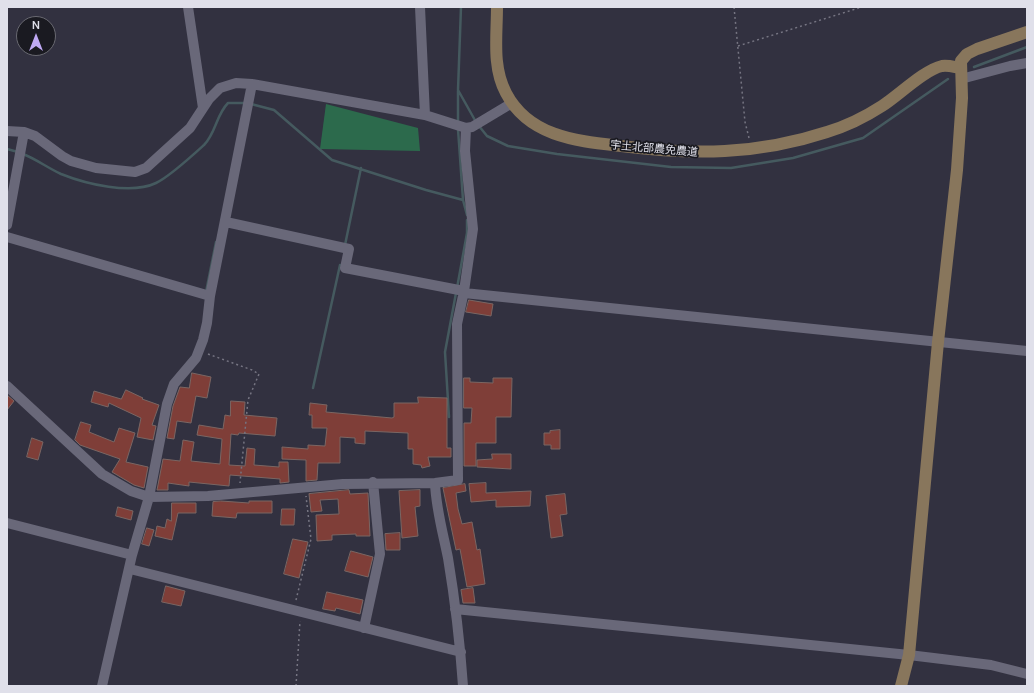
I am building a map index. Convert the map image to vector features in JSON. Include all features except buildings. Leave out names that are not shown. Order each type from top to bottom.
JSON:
[{"type":"street","points":[[188,7],[203,108]]},
{"type":"street","points":[[420,7],[425,115]]},
{"type":"street","name":"宇土北部農免農道","points":[[497,7],[498,70],[506,94],[518,111],[533,124],[568,139],[667,152],[718,153],[752,148],[808,137],[854,122],[883,106],[910,85],[937,68],[947,66],[961,73]]},
{"type":"street","points":[[901,686],[909,655],[938,342],[957,170],[962,104],[961,61],[967,54],[1027,32]]},
{"type":"street","points":[[961,73],[1027,63]]},
{"type":"street","points":[[7,131],[24,132],[35,136],[62,156],[72,161],[96,168],[135,172],[146,168],[196,122],[203,108],[214,93],[220,88],[236,83],[252,84],[425,115],[466,128],[472,127],[512,103]]},
{"type":"street","points":[[102,686],[132,555],[149,497],[167,404],[174,384],[196,358],[207,324],[210,296],[226,222],[252,84]]},
{"type":"street","points":[[7,386],[102,474],[124,488],[149,497],[240,493],[373,482],[435,483],[458,480],[457,324],[464,292],[473,229],[465,150],[466,128]]},
{"type":"street","points":[[7,225],[24,132]]},
{"type":"street","points":[[226,222],[349,249],[345,268],[464,292],[1027,351]]},
{"type":"street","points":[[7,237],[210,296]]},
{"type":"street","points":[[364,628],[380,554],[373,482]]},
{"type":"street","points":[[435,483],[436,500],[448,558],[461,652],[463,686]]},
{"type":"street","points":[[7,523],[132,555]]},
{"type":"street","points":[[130,569],[225,592],[300,613],[461,652]]},
{"type":"street","points":[[455,609],[909,655],[991,665],[1027,674]]},
{"type":"path","points":[[734,7],[745,122],[752,148]]},
{"type":"path","points":[[738,46],[862,7]]},
{"type":"path","points":[[198,351],[252,370],[259,374],[248,400],[240,493]]},
{"type":"path","points":[[296,686],[300,613],[294,607],[311,539],[305,488]]},
{"type":"green space","points":[[326,104],[418,128],[420,151],[320,149]]},
{"type":"waterway","points":[[461,7],[458,90],[476,122]]},
{"type":"waterway","points":[[974,67],[1027,47]]},
{"type":"waterway","points":[[479,126],[487,136],[508,146],[557,154],[671,167],[731,168],[793,158],[863,138],[948,79]]},
{"type":"waterway","points":[[458,91],[458,122]]},
{"type":"waterway","points":[[23,154],[71,178],[108,187],[134,188],[146,186],[156,183],[167,176],[181,166],[204,145],[228,103],[246,103]]},
{"type":"waterway","points":[[251,104],[274,110],[332,160],[426,190],[463,200]]},
{"type":"waterway","points":[[458,129],[463,200],[467,215]]},
{"type":"waterway","points":[[7,149],[18,152]]},
{"type":"waterway","points":[[345,245],[361,168]]},
{"type":"waterway","points":[[457,288],[467,233],[467,220]]},
{"type":"waterway","points":[[206,292],[216,242]]},
{"type":"waterway","points":[[313,388],[340,265]]},
{"type":"waterway","points":[[449,417],[445,352],[456,293]]}]
